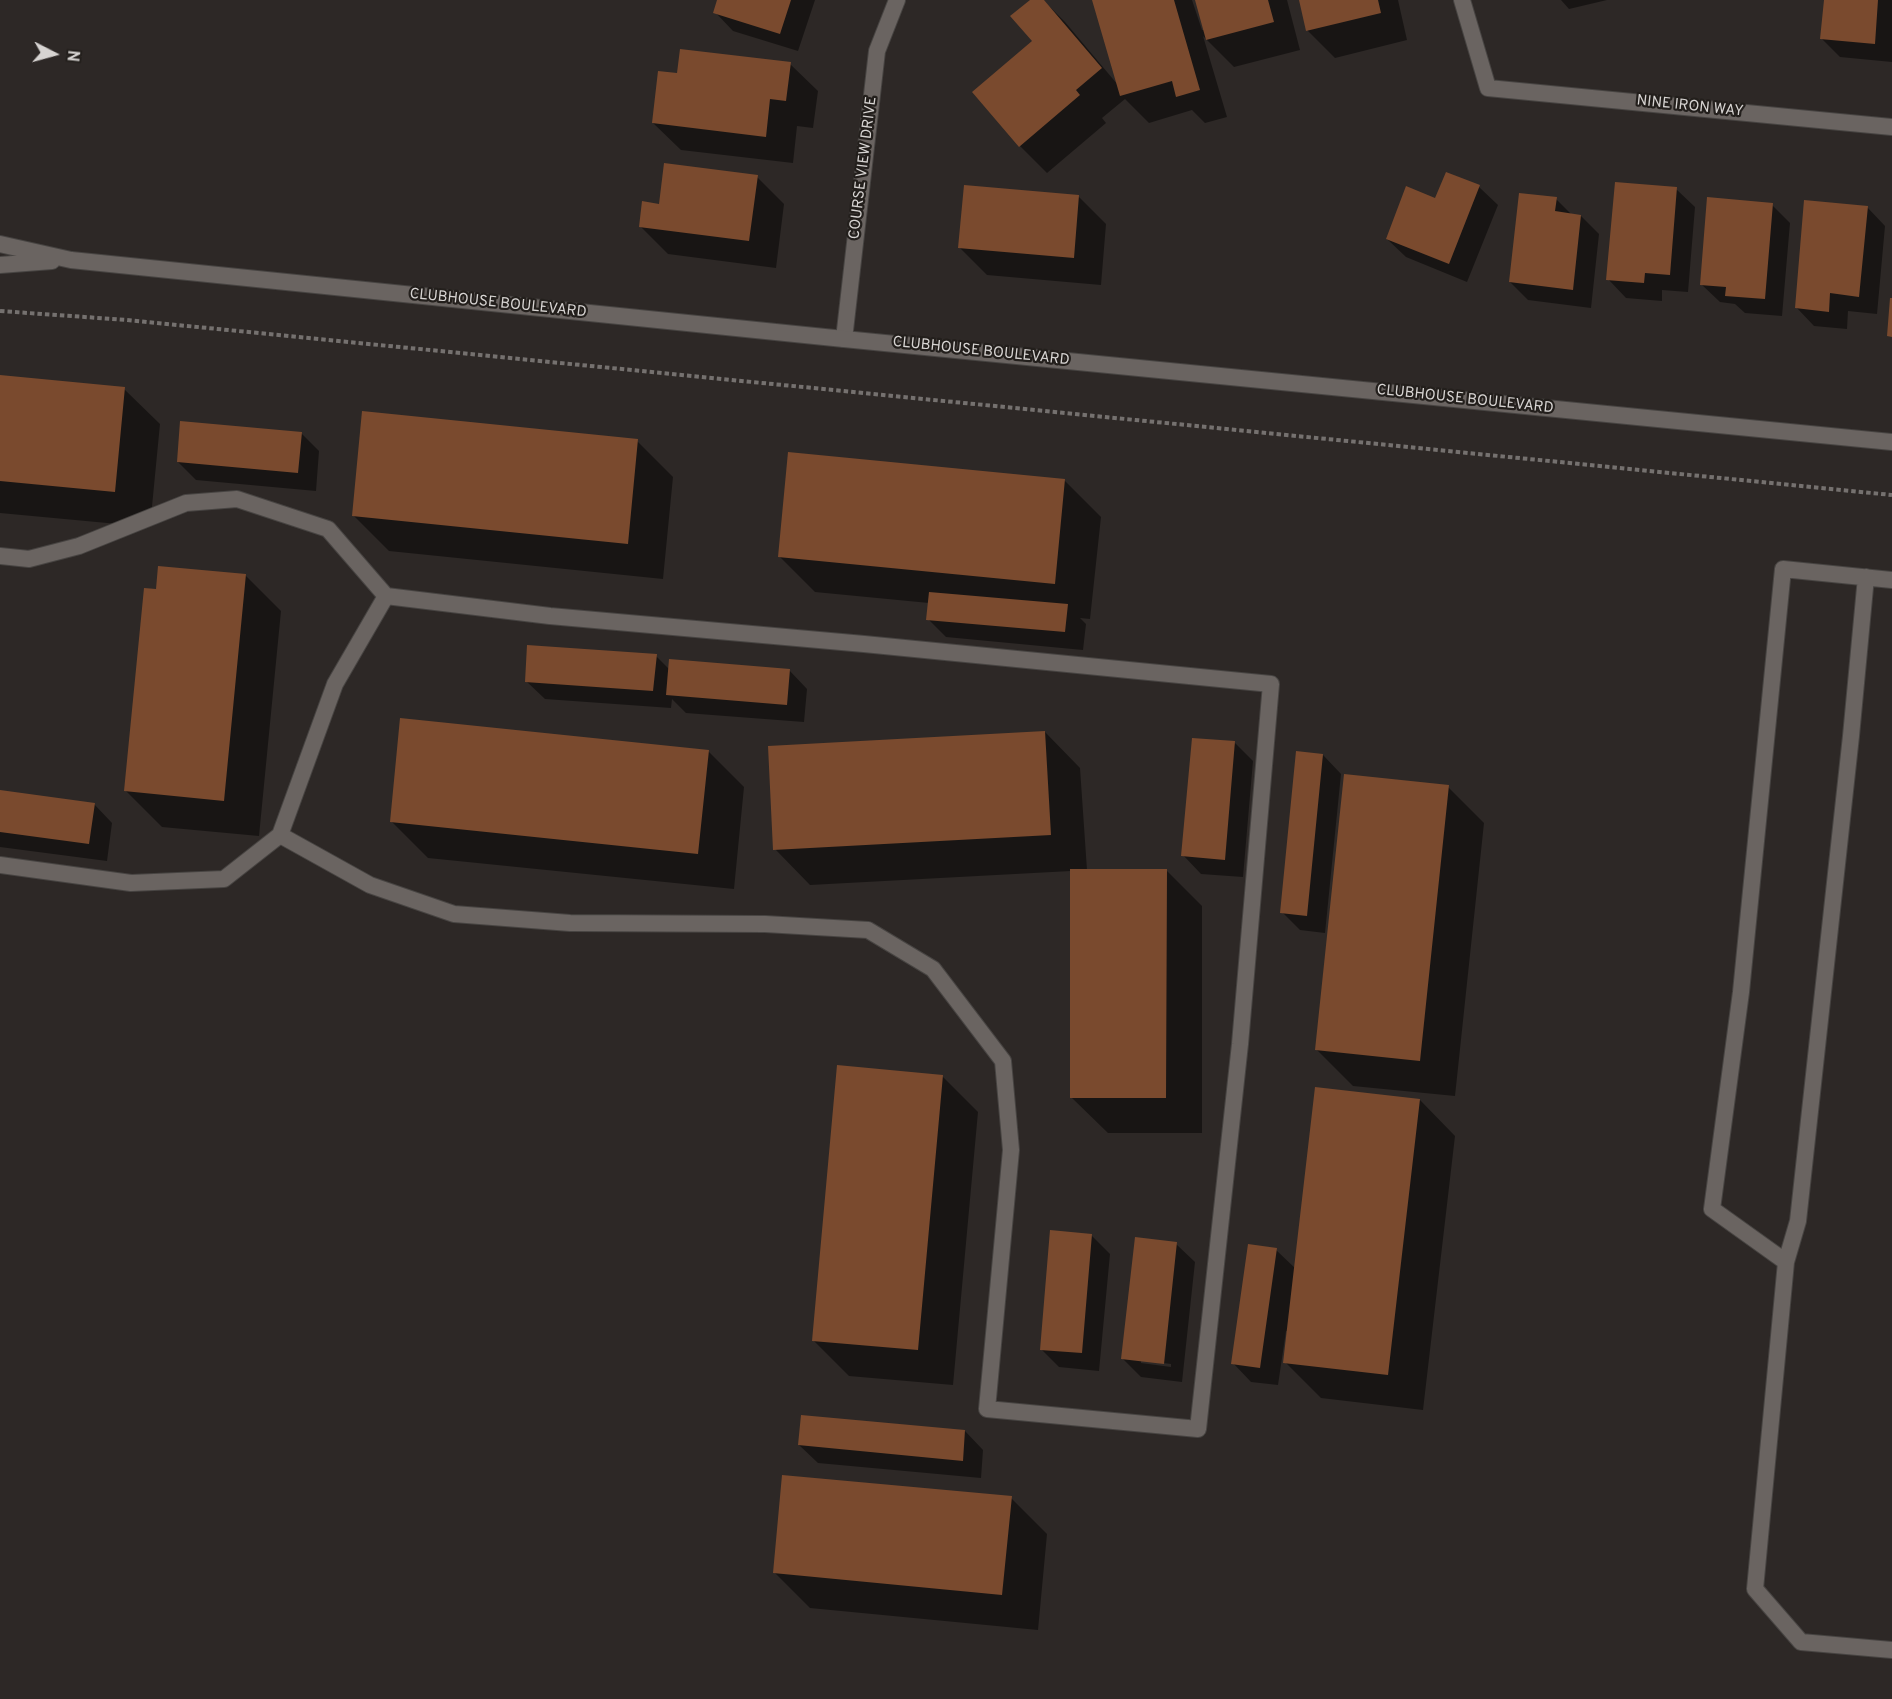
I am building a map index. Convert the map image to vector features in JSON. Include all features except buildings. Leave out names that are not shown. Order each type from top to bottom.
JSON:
[{"type":"street","name":"COURSE VIEW DRIVE","points":[[844,339],[877,51],[897,0]]},
{"type":"street","name":"NINE IRON WAY","points":[[1462,0],[1488,87],[1892,127]]},
{"type":"street","points":[[0,244],[71,260]]},
{"type":"street","name":"CLUBHOUSE BOULEVARD","points":[[71,260],[1892,442]]},
{"type":"street","points":[[0,265],[71,260]]},
{"type":"street","points":[[0,556],[29,559],[79,546],[186,503],[237,499],[328,529],[386,596],[550,616],[1271,684],[1240,1044],[1198,1430],[987,1409],[1011,1150],[1003,1061],[933,969],[868,930],[765,924],[570,923],[454,914],[370,885],[280,835]]},
{"type":"street","points":[[1786,1262],[1712,1209],[1741,992],[1784,569],[1892,580]]},
{"type":"street","points":[[1866,577],[1798,1221],[1786,1262],[1755,1589],[1802,1642],[1892,1650]]},
{"type":"street","points":[[0,865],[131,883],[224,879],[280,835],[335,684],[386,596]]},
{"type":"path","points":[[0,311],[163,324],[1892,495]]}]
